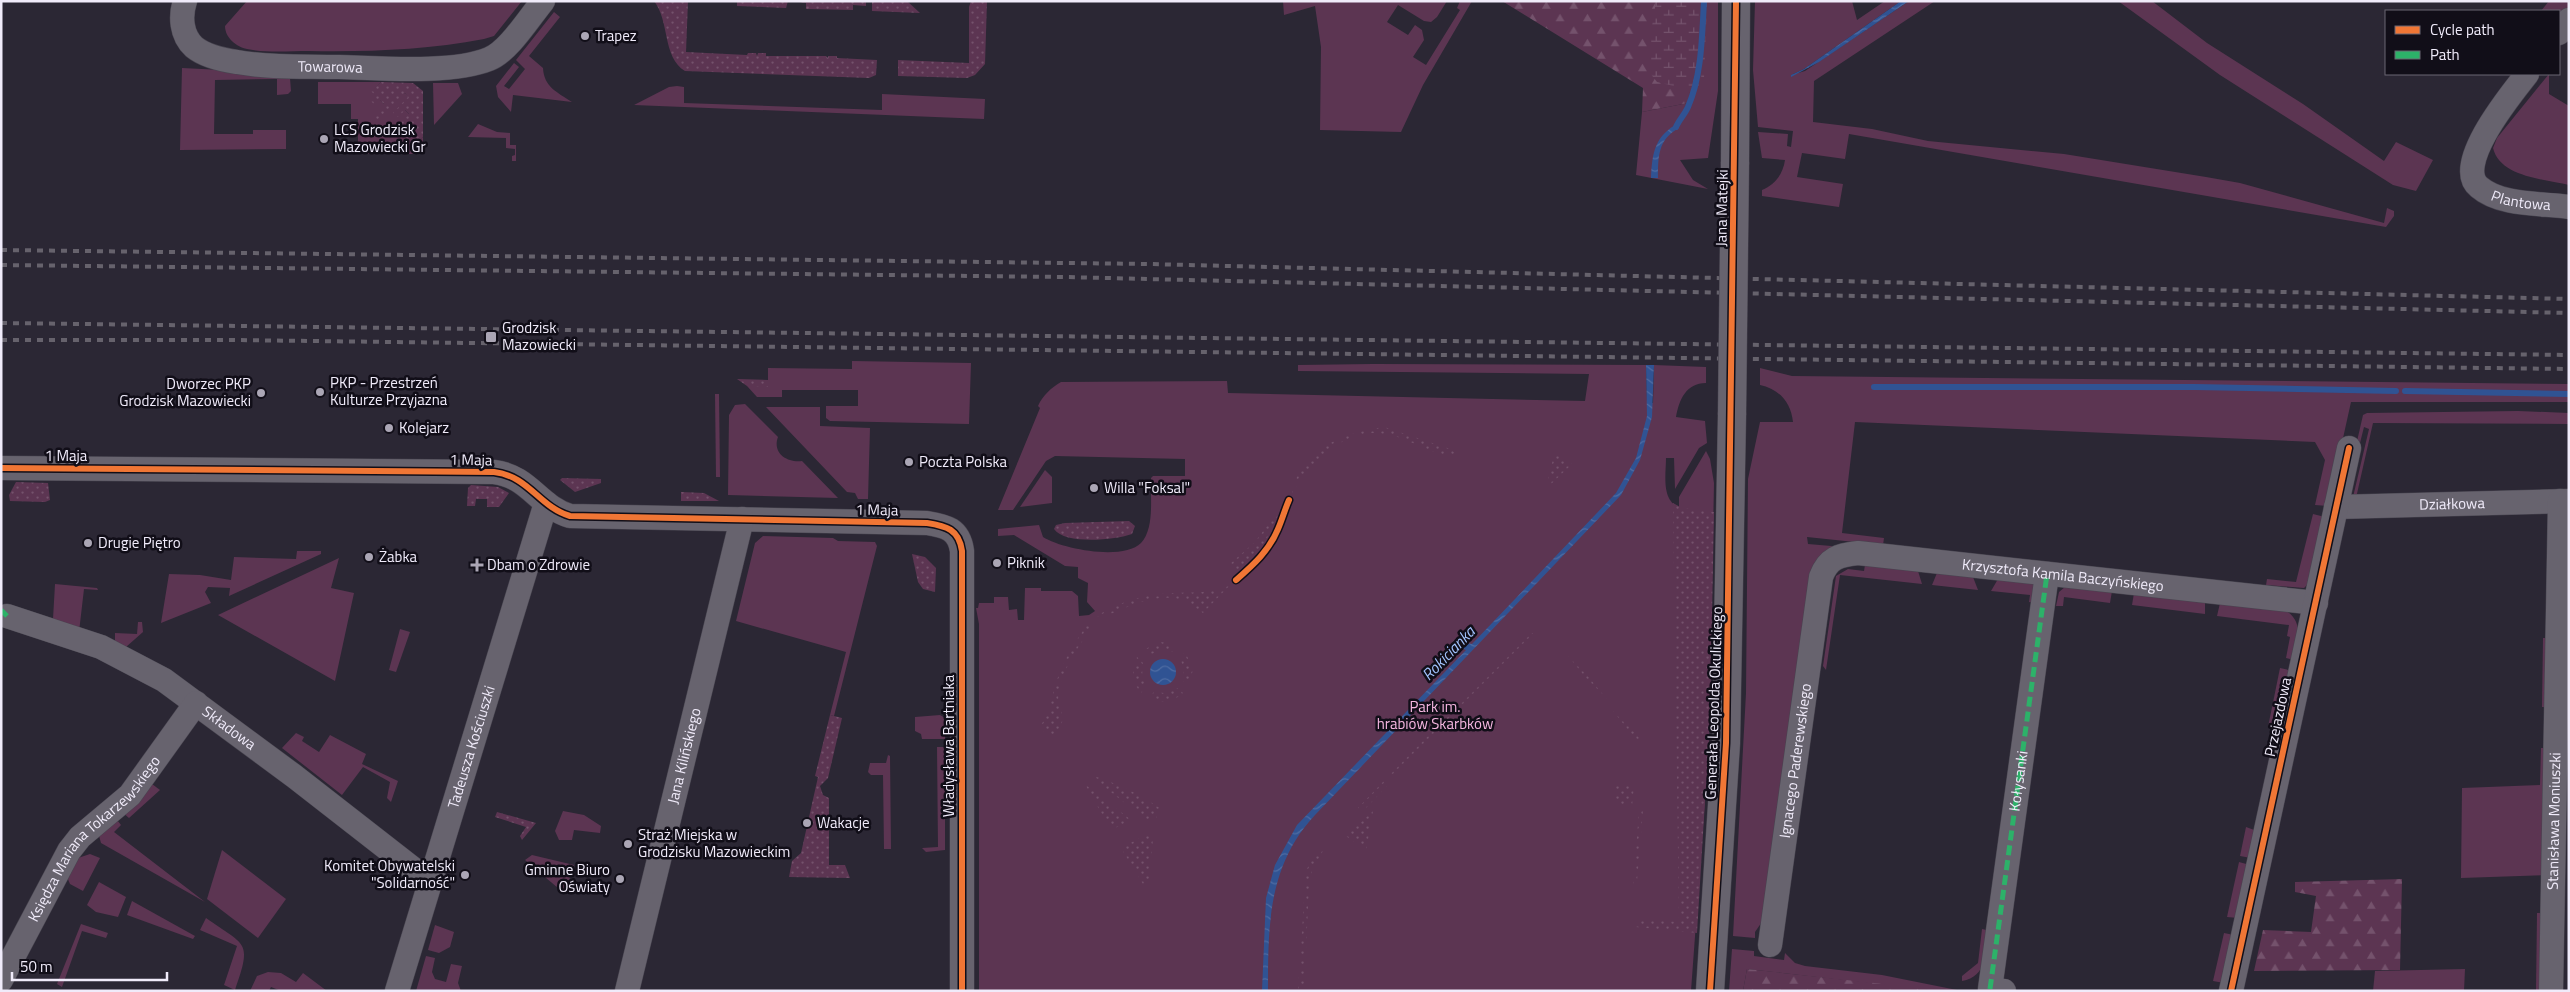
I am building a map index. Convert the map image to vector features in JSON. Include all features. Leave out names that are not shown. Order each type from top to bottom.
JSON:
[{"type":"street","name":"Towarowa","points":[[185,1],[181,12],[182,23],[187,37],[194,47],[214,57],[253,64],[409,68],[481,62],[502,52],[543,1]]},
{"type":"street","name":"Jana Matejki","points":[[1732,415],[1736,1]]},
{"type":"street","points":[[2560,32],[2569,20]]},
{"type":"street","name":"Plantowa","points":[[2526,75],[2494,116],[2476,153],[2472,175],[2478,187],[2501,198],[2569,207]]},
{"type":"street","name":"Generała Leopolda Okulickiego","points":[[1710,991],[1726,743],[1732,415]]},
{"type":"street","name":"Przejazdowa","points":[[2231,991],[2316,604],[2348,448]]},
{"type":"street","name":"1 Maja","points":[[1,468],[494,472],[514,476],[556,512],[570,516],[927,523]]},
{"type":"street","name":"Działkowa","points":[[2336,507],[2564,501]]},
{"type":"street","name":"Stanisława Moniuszki","points":[[2551,991],[2564,501]]},
{"type":"street","name":"Tadeusza Kościuszki","points":[[397,991],[546,503]]},
{"type":"street","name":"Jana Kilińskiego","points":[[627,991],[742,519]]},
{"type":"street","name":"Władysława Bartniaka","points":[[927,523],[947,527],[954,531],[960,541],[962,551],[962,991]]},
{"type":"street","name":"Krzysztofa Kamila Baczyńskiego","points":[[1822,577],[1831,560],[1842,555],[1858,553],[2316,604]]},
{"type":"street","name":"Kołysanki","points":[[1997,990],[2047,574]]},
{"type":"street","name":"Ignacego Paderewskiego","points":[[1770,945],[1822,577]]},
{"type":"street","name":"Składowa","points":[[6,616],[101,646],[164,680],[430,882]]},
{"type":"street","name":"Księdza Mariana Tokarzewskiego","points":[[1,980],[69,851],[80,837],[130,795],[196,703]]},
{"type":"green space","points":[[247,1],[522,1],[494,36],[484,39],[396,50],[278,51],[243,48],[229,38],[225,26]]},
{"type":"green space","points":[[654,1],[688,1],[686,52],[747,55],[748,53],[756,53],[757,56],[758,53],[766,53],[766,56],[826,56],[828,58],[828,56],[837,56],[837,58],[877,60],[876,75],[869,78],[685,71],[678,65],[669,48],[662,18]]},
{"type":"green space","points":[[737,1],[788,1],[786,8],[737,6]]},
{"type":"green space","points":[[793,1],[866,1],[866,6],[853,5],[853,10],[806,9],[806,3]]},
{"type":"green space","points":[[872,1],[907,1],[920,13],[872,11]]},
{"type":"green space","points":[[971,1],[987,1],[985,64],[975,75],[967,78],[898,76],[898,60],[969,63],[969,7]]},
{"type":"green space","points":[[1283,1],[1447,1],[1437,17],[1431,22],[1424,21],[1398,5],[1387,22],[1408,35],[1415,25],[1422,30],[1424,40],[1413,57],[1426,65],[1460,10],[1457,8],[1460,1],[1472,1],[1423,85],[1401,132],[1320,130],[1321,47],[1315,6],[1284,15]]},
{"type":"green space","points":[[1502,1],[1700,1],[1699,38],[1688,103],[1642,112],[1643,88]]},
{"type":"green space","points":[[1656,1],[1707,1],[1704,78],[1699,92],[1657,82],[1650,73],[1651,33]]},
{"type":"green space","points":[[1700,1],[1718,1],[1718,91],[1708,158],[1680,160],[1693,180],[1708,189],[1636,175],[1642,112],[1688,103]]},
{"type":"green space","points":[[1755,1],[1852,1],[1857,20],[1885,1],[1901,1],[1804,69],[1791,75],[1805,71],[1909,1],[1935,1],[1814,81],[1813,122],[1872,129],[1928,141],[2064,154],[2240,183],[2384,223],[2387,208],[2394,211],[2394,216],[2386,227],[1849,134],[1845,159],[1802,153],[1797,177],[1843,184],[1839,207],[1762,196],[1762,190],[1771,185],[1780,174],[1785,160],[1762,158],[1758,132],[1788,134],[1787,146],[1791,147],[1793,131],[1758,127],[1753,70]]},
{"type":"green space","points":[[2118,1],[2152,1],[2207,43],[2303,104],[2384,161],[2396,142],[2433,160],[2416,191],[2393,185],[2220,75]]},
{"type":"green space","points":[[2549,1],[2569,1],[2569,10],[2560,22],[2560,10],[2542,10]]},
{"type":"green space","points":[[554,12],[560,17],[529,56],[543,68],[546,80],[552,88],[572,102],[513,95],[511,112],[498,97],[496,86],[514,63],[519,67],[504,86],[509,89],[525,69],[516,60]]},
{"type":"green space","points":[[182,68],[242,71],[290,78],[291,91],[288,94],[277,95],[277,79],[215,80],[214,134],[253,134],[253,130],[286,130],[286,149],[180,150]]},
{"type":"green space","points":[[2549,75],[2549,94],[2569,106],[2569,185],[2524,175],[2504,165],[2497,158],[2493,148],[2497,138]]},
{"type":"green space","points":[[318,82],[381,82],[372,91],[384,104],[405,93],[409,97],[405,110],[409,114],[410,141],[414,144],[423,137],[423,154],[358,154],[358,119],[351,119],[351,104],[318,104]]},
{"type":"green space","points":[[381,82],[413,83],[423,91],[423,137],[414,144],[410,141],[402,149],[398,144],[401,140],[397,135],[401,131],[397,127],[409,114],[405,110],[398,117],[393,113],[408,97],[405,93],[376,121],[372,117],[384,104],[380,100],[375,105],[370,100],[375,95],[371,91]]},
{"type":"green space","points":[[433,83],[458,83],[462,94],[434,125]]},
{"type":"green space","points":[[669,87],[684,87],[684,103],[882,110],[882,94],[985,99],[984,119],[634,105]]},
{"type":"green space","points":[[478,124],[497,132],[510,133],[510,145],[516,145],[516,161],[512,161],[515,149],[506,148],[506,138],[468,137]]},
{"type":"green space","points":[[852,361],[971,363],[969,424],[830,421],[826,418],[826,406],[858,406],[858,390],[782,390],[782,397],[757,397],[747,386],[768,386],[768,368],[852,369]]},
{"type":"green space","name":"Park im. hrabiów Skarbków","points":[[1298,365],[1646,365],[1647,402],[1653,403],[1654,365],[1706,367],[1706,383],[1689,389],[1679,405],[1676,417],[1705,421],[1707,443],[1699,448],[1675,489],[1674,458],[1666,458],[1665,471],[1669,499],[1679,507],[1679,497],[1706,451],[1710,459],[1714,483],[1709,745],[1691,991],[979,991],[979,624],[976,608],[978,608],[979,603],[994,603],[994,597],[1008,597],[1009,610],[1017,609],[1018,620],[1024,620],[1025,588],[1041,588],[1041,591],[1072,591],[1078,596],[1079,616],[1089,615],[1095,611],[1087,602],[1088,583],[1078,578],[1078,567],[1065,566],[1014,535],[998,536],[998,529],[1039,525],[1043,537],[1064,546],[1107,552],[1132,548],[1141,543],[1148,529],[1151,512],[1151,478],[1153,476],[1185,476],[1185,459],[1055,456],[1046,461],[1013,510],[998,510],[1040,408],[1038,406],[1042,398],[1061,382],[1227,381],[1228,393],[1585,401],[1589,374],[1298,371]]},
{"type":"green space","points":[[1760,368],[1792,376],[2569,384],[2569,402],[2351,402],[2328,506],[2315,505],[2325,460],[2315,442],[1855,422],[1842,533],[1884,538],[1883,545],[1807,537],[1808,544],[1843,547],[1833,549],[1766,916],[1755,932],[1755,938],[1733,936],[1746,693],[1748,479],[1760,422],[1793,422],[1790,408],[1783,398],[1773,390],[1760,385]]},
{"type":"green space","points":[[737,379],[768,380],[768,387],[747,386]]},
{"type":"green space","points":[[715,394],[719,394],[720,477],[716,477]]},
{"type":"green space","points":[[745,404],[778,437],[777,448],[782,456],[786,459],[802,461],[838,498],[728,495],[729,415],[735,405]]},
{"type":"green space","points":[[766,407],[820,407],[820,426],[870,428],[868,499],[858,499],[855,493],[847,492]]},
{"type":"green space","points":[[2518,411],[2569,413],[2569,424],[2373,423],[2356,498],[2353,497],[2369,429],[2364,427],[2358,451],[2355,450],[2363,415],[2367,413]]},
{"type":"green space","points":[[1384,427],[1450,449],[1458,455],[1438,453],[1389,435],[1370,433],[1356,436],[1343,441],[1319,459],[1292,493],[1297,477],[1305,465],[1326,445],[1354,434]]},
{"type":"green space","points":[[1555,451],[1572,464],[1549,486],[1547,484]]},
{"type":"green space","points":[[1045,470],[1052,477],[1052,503],[1020,507]]},
{"type":"green space","points":[[562,478],[601,479],[601,483],[575,492],[560,480]]},
{"type":"green space","points":[[16,482],[48,483],[50,500],[45,502],[10,501],[9,495]]},
{"type":"green space","points":[[471,485],[498,487],[509,493],[499,507],[487,507],[487,499],[476,499],[475,506],[467,506],[468,488]]},
{"type":"green space","points":[[681,492],[704,493],[719,501],[681,501]]},
{"type":"green space","points":[[1673,503],[1682,508],[1714,512],[1710,718],[1697,933],[1636,927],[1636,919],[1679,922]]},
{"type":"green space","points":[[1280,509],[1273,527],[1259,551],[1238,571],[1230,564],[1255,542]]},
{"type":"green space","points":[[2313,514],[2325,517],[2309,583],[2304,588],[2266,585],[2267,579],[2296,582]]},
{"type":"green space","points":[[1129,521],[1135,526],[1132,534],[1114,538],[1079,539],[1060,534],[1054,529],[1056,525],[1065,523]]},
{"type":"green space","points":[[763,536],[833,538],[838,541],[875,542],[877,546],[834,716],[830,715],[846,652],[736,621],[755,543]]},
{"type":"green space","points":[[297,551],[321,551],[321,554],[229,596],[230,588],[208,587],[205,592],[211,603],[161,623],[169,574],[200,575],[231,580],[234,557],[296,559]]},
{"type":"green space","points":[[912,554],[925,557],[936,568],[935,592],[923,589],[918,582]]},
{"type":"green space","points":[[339,558],[331,588],[354,593],[335,681],[218,615]]},
{"type":"green space","points":[[1865,565],[1918,571],[1922,584],[1840,575],[1826,670],[1823,666],[1836,576],[1848,569],[1864,571]]},
{"type":"green space","points":[[1937,573],[1973,577],[1978,590],[1932,585]]},
{"type":"green space","points":[[1998,579],[2033,583],[2037,586],[2039,604],[2029,602],[2030,595],[1991,591]]},
{"type":"green space","points":[[55,584],[97,588],[98,590],[84,589],[79,632],[53,619]]},
{"type":"green space","points":[[1230,585],[1203,613],[1186,601],[1160,598],[1139,602],[1102,618],[1097,616],[1124,602],[1143,597],[1209,591]]},
{"type":"green space","points":[[2065,587],[2112,591],[2110,603],[2064,597],[2063,606],[2056,606],[2059,592]]},
{"type":"green space","points":[[2134,593],[2205,601],[2205,614],[2132,605]]},
{"type":"green space","points":[[2220,603],[2288,612],[2293,617],[2298,628],[2294,660],[2286,658],[2290,637],[2287,636],[2289,625],[2217,616]]},
{"type":"green space","points":[[138,622],[142,622],[143,632],[126,647],[115,643],[115,633],[137,634]]},
{"type":"green space","points":[[1087,625],[1094,625],[1073,656],[1061,681],[1058,698],[1063,718],[1058,730],[1051,738],[1039,727],[1047,716],[1063,665]]},
{"type":"green space","points":[[400,629],[410,632],[396,672],[389,670]]},
{"type":"green space","points":[[1532,633],[1536,636],[1449,723],[1445,720]]},
{"type":"green space","points":[[2543,638],[2550,638],[2549,707],[2542,707]]},
{"type":"green space","points":[[1161,642],[1177,645],[1172,652],[1161,650],[1149,655],[1143,650]]},
{"type":"green space","points":[[1566,650],[1639,738],[1639,743],[1565,652]]},
{"type":"green space","points":[[1185,652],[1193,669],[1189,686],[1183,681],[1184,669],[1180,658]]},
{"type":"green space","points":[[1137,657],[1143,663],[1142,676],[1146,686],[1141,693],[1133,676]]},
{"type":"green space","points":[[2280,668],[2293,671],[2280,730],[2268,727]]},
{"type":"green space","points":[[1177,688],[1183,693],[1171,700],[1158,701],[1149,698],[1154,692],[1164,693]]},
{"type":"green space","points":[[830,715],[842,718],[828,778],[820,786],[823,795],[829,798],[829,865],[845,865],[850,878],[789,877],[792,861],[801,853],[818,777],[815,776]]},
{"type":"green space","points":[[940,715],[945,718],[945,739],[922,739],[921,734],[915,731],[915,717]]},
{"type":"green space","points":[[1439,725],[1443,728],[1393,779],[1389,776]]},
{"type":"green space","points":[[296,733],[304,737],[302,741],[319,752],[330,735],[366,754],[362,764],[398,781],[391,802],[387,798],[390,782],[363,767],[342,795],[282,748]]},
{"type":"green space","points":[[937,747],[945,747],[945,850],[926,852],[922,848],[938,847]]},
{"type":"green space","points":[[2541,748],[2549,748],[2546,875],[2461,878],[2462,788],[2540,785]]},
{"type":"green space","points":[[888,755],[890,756],[891,849],[884,849],[883,775],[871,775],[868,772],[870,763],[886,763]]},
{"type":"green space","points":[[1089,775],[1127,789],[1161,809],[1155,820],[1148,821]]},
{"type":"green space","points":[[1384,781],[1388,785],[1363,811],[1358,808]]},
{"type":"green space","points":[[152,784],[160,790],[129,818],[122,812]]},
{"type":"green space","points":[[1085,784],[1131,820],[1111,830]]},
{"type":"green space","points":[[1616,785],[1634,786],[1632,806],[1614,804]]},
{"type":"green space","points":[[1639,810],[1643,810],[1637,881],[1633,891]]},
{"type":"green space","points":[[563,811],[584,815],[601,826],[600,833],[574,830],[572,840],[559,840],[555,831]]},
{"type":"green space","points":[[1373,811],[1366,851],[1359,843],[1357,844],[1346,836]]},
{"type":"green space","points":[[497,812],[536,823],[522,840],[520,836],[526,827],[495,817]]},
{"type":"green space","points":[[114,816],[121,825],[114,832],[205,902],[101,843],[98,832]]},
{"type":"green space","points":[[2246,827],[2257,831],[2251,858],[2240,856]]},
{"type":"green space","points":[[1149,833],[1153,839],[1149,881],[1143,884],[1121,848]]},
{"type":"green space","points":[[1325,847],[1312,871],[1309,887],[1304,991],[1298,991],[1306,871],[1311,861]]},
{"type":"green space","points":[[222,850],[286,899],[258,938],[207,899]]},
{"type":"green space","points":[[90,854],[100,858],[83,891],[70,884],[67,877],[78,858]]},
{"type":"green space","points":[[532,855],[574,865],[565,894],[525,860]]},
{"type":"green space","points":[[2239,862],[2250,865],[2238,918],[2227,917]]},
{"type":"green space","points":[[2402,879],[2400,970],[2254,971],[2263,930],[2311,932],[2316,896],[2295,892],[2295,882]]},
{"type":"green space","points":[[99,882],[126,897],[118,917],[96,912],[87,905]]},
{"type":"green space","points":[[132,901],[195,936],[193,939],[127,915]]},
{"type":"green space","points":[[2537,913],[2545,913],[2544,991],[2536,991]]},
{"type":"green space","points":[[206,918],[230,934],[242,946],[244,962],[235,990],[224,985],[237,946],[200,930]]},
{"type":"green space","points":[[81,924],[108,933],[106,938],[82,931],[62,987],[57,984]]},
{"type":"green space","points":[[435,925],[454,932],[450,947],[439,953],[428,950]]},
{"type":"green space","points":[[1982,929],[1991,931],[1984,962],[1976,974],[1970,979],[1962,981],[1962,976],[1978,963]]},
{"type":"green space","points":[[2224,933],[2234,935],[2224,983],[2213,981]]},
{"type":"green space","points":[[1732,949],[1754,951],[1754,956],[1784,960],[1785,953],[1795,963],[1805,966],[1882,975],[1962,991],[1937,991],[1747,969],[1743,991],[1729,991]]},
{"type":"green space","points":[[426,956],[435,958],[432,972],[435,979],[446,982],[451,964],[462,966],[458,983],[461,991],[416,991]]},
{"type":"green space","points":[[1747,969],[1911,987],[1937,991],[1743,991]]},
{"type":"green space","points":[[2465,969],[2464,991],[2373,991],[2375,971]]},
{"type":"green space","points":[[268,972],[281,973],[296,982],[303,973],[327,991],[281,991],[271,987],[269,991],[250,991],[257,976]]},
{"type":"water","points":[[1901,1],[1909,1],[1819,62],[1791,77],[1791,75],[1804,69]]},
{"type":"water","points":[[1679,123],[1679,128],[1672,132],[1663,143],[1658,163],[1658,178],[1651,178],[1652,161],[1656,146],[1665,133]]},
{"type":"water","points":[[1646,365],[1654,365],[1652,417],[1640,460],[1621,495],[1299,834],[1279,876],[1274,897],[1270,920],[1268,991],[1262,991],[1266,898],[1275,865],[1297,825],[1466,650],[1459,647],[1461,642],[1472,644],[1616,493],[1636,458],[1647,416]]},
{"type":"water","points":[[1163,659],[1172,663],[1176,672],[1172,681],[1163,685],[1154,681],[1150,672],[1154,663]]},
{"type":"waterway","points":[[1676,127],[1688,107],[1696,82],[1699,68],[1704,1]]},
{"type":"waterway","points":[[1874,387],[2195,387],[2396,391]]},
{"type":"waterway","points":[[2405,391],[2569,394]]},
{"type":"railway","points":[[1,250],[1148,264],[2569,299]]},
{"type":"railway","points":[[1,265],[1064,277],[2569,313]]},
{"type":"railway","points":[[1,323],[2569,355]]},
{"type":"railway","points":[[1,340],[231,340],[2569,369]]},
{"type":"marked path","points":[[1990,989],[2047,574]]},
{"type":"marked path","points":[[1,610],[7,616]]},
{"type":"cycle path","points":[[1710,991],[1726,743],[1736,1]]},
{"type":"cycle path","points":[[2231,991],[2349,448]]},
{"type":"cycle path","points":[[1,468],[494,472],[516,479],[550,506],[570,516],[927,523],[946,527],[955,533],[962,551],[962,991]]},
{"type":"cycle path","points":[[1236,580],[1270,544],[1289,500]]},
{"type":"place","name":"Trapez","points":[[585,36]]},
{"type":"place","name":"LCS Grodzisk Mazowiecki Gr","points":[[324,139]]},
{"type":"place","name":"Grodzisk Mazowiecki","points":[[491,337]]},
{"type":"place","name":"PKP - Przestrzeń Kulturze Przyjazna","points":[[320,392]]},
{"type":"place","name":"Dworzec PKP Grodzisk Mazowiecki","points":[[261,393]]},
{"type":"place","name":"Kolejarz","points":[[389,428]]},
{"type":"place","name":"Poczta Polska","points":[[909,462]]},
{"type":"place","name":"Willa \"Foksal\"","points":[[1094,488]]},
{"type":"place","name":"Drugie Piętro","points":[[88,543]]},
{"type":"place","name":"Żabka","points":[[369,557]]},
{"type":"place","name":"Piknik","points":[[997,563]]},
{"type":"place","name":"Dbam o Zdrowie","points":[[477,565]]},
{"type":"place","name":"Wakacje","points":[[807,823]]},
{"type":"place","name":"Straż Miejska w Grodzisku Mazowieckim","points":[[628,844]]},
{"type":"place","name":"Komitet Obywatelski \"Solidarność\"","points":[[465,875]]},
{"type":"place","name":"Gminne Biuro Oświaty","points":[[620,879]]},
{"type":"water label","name":"Rokicianka","points":[[1448,653]]}]
